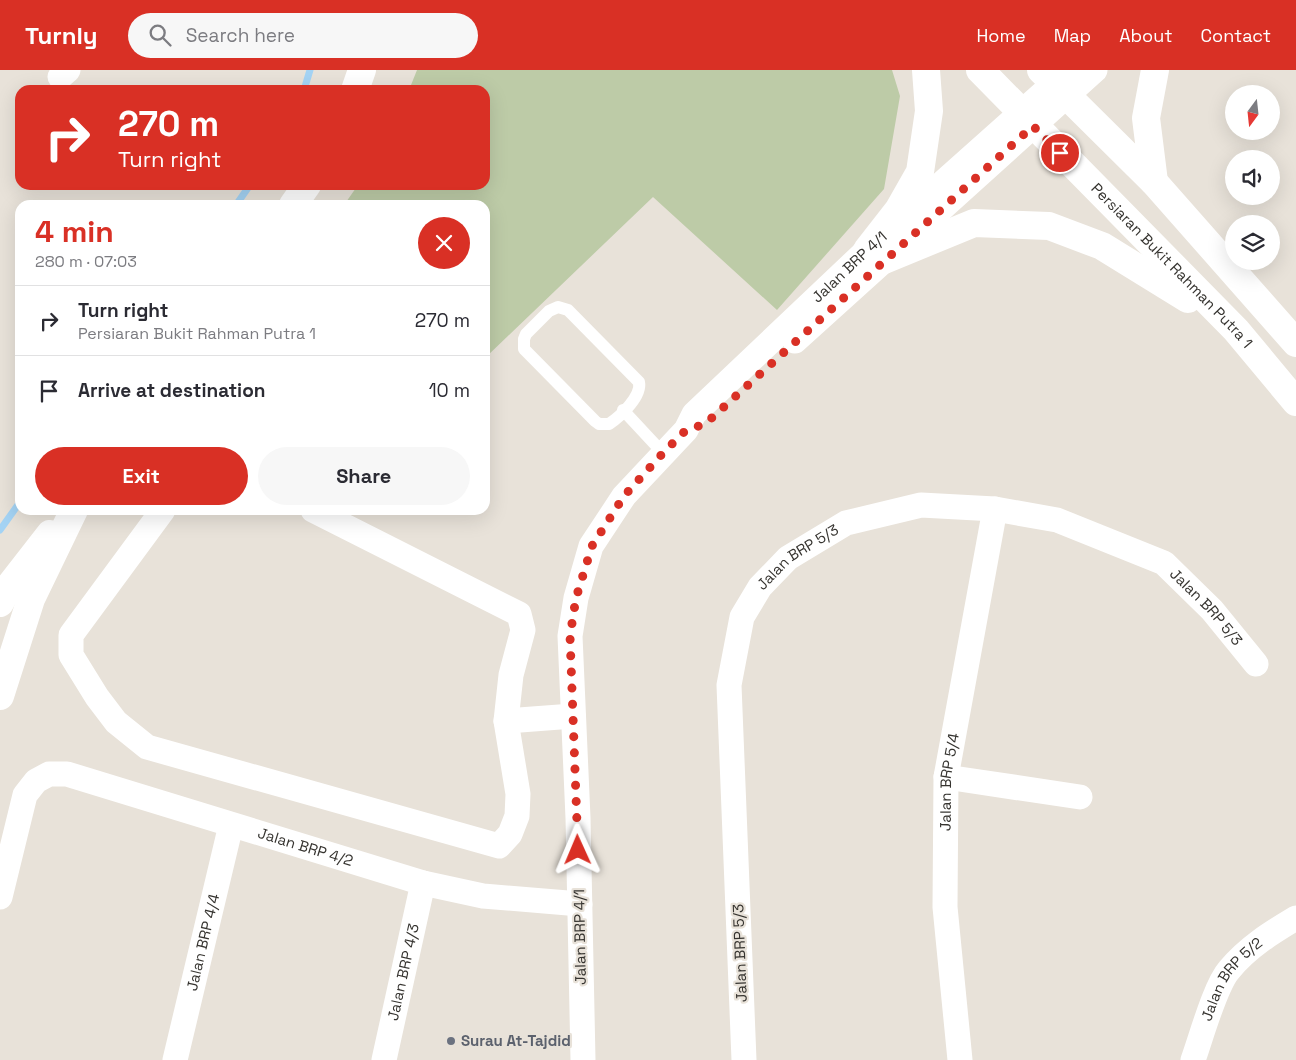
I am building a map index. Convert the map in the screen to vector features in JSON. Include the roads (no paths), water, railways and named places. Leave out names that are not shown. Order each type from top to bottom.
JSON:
[{"type":"main road","points":[[357,85],[362,70]]},
{"type":"main road","points":[[876,255],[898,209],[920,172],[929,111],[926,70]]},
{"type":"main road","name":"Persiaran Bukit Rahman Putra 1","points":[[980,70],[1027,120],[1236,330],[1296,402]]},
{"type":"main road","points":[[1154,182],[1146,118],[1155,70]]},
{"type":"main road","points":[[1058,80],[1154,182],[1296,343]]},
{"type":"main road","points":[[876,255],[974,223],[1049,226],[1102,246],[1236,330]]},
{"type":"main road","points":[[0,603],[8,588],[64,515]]},
{"type":"main road","points":[[0,696],[31,599],[72,515]]},
{"type":"street","name":"Jalan BRP 4/1","points":[[583,1060],[580,904],[570,636],[576,598],[592,546],[624,496],[686,430],[705,424],[876,255],[1027,120],[1058,80],[1095,70]]},
{"type":"street","name":"Jalan BRP 5/3","points":[[744,1060],[729,684],[742,617],[760,587],[788,558],[846,523],[921,505],[995,509],[1057,520],[1164,563],[1212,610],[1256,664]]},
{"type":"street","name":"Jalan BRP 5/4","points":[[960,1060],[945,907],[946,777],[995,509]]},
{"type":"street","points":[[159,515],[71,635],[71,655],[97,697],[116,722],[147,747],[499,846],[510,834],[517,816],[518,794],[506,721],[511,674],[523,630],[519,614],[323,515]]},
{"type":"street","points":[[506,721],[573,716]]},
{"type":"street","name":"Jalan BRP 4/2","points":[[0,897],[25,795],[36,781],[49,774],[67,774],[423,884],[483,896],[580,904]]},
{"type":"street","points":[[946,777],[1080,797]]},
{"type":"street","name":"Jalan BRP 4/4","points":[[175,1060],[231,825]]},
{"type":"street","name":"Jalan BRP 4/3","points":[[384,1060],[423,884]]},
{"type":"street","name":"Jalan BRP 5/2","points":[[1194,1060],[1212,1006],[1228,971],[1261,938],[1296,918]]},
{"type":"lane","points":[[558,307],[568,310],[639,382],[640,387],[636,396],[623,410],[609,424],[599,424],[527,353],[524,339],[553,308],[558,307]]},
{"type":"lane","points":[[623,410],[663,453]]},
{"type":"waterway","points":[[306,85],[310,70]]},
{"type":"waterway","points":[[240,200],[246,190]]},
{"type":"waterway","points":[[0,530],[15,509]]},
{"type":"place","name":"Surau At-Tajdid","points":[[451,1041]]}]
